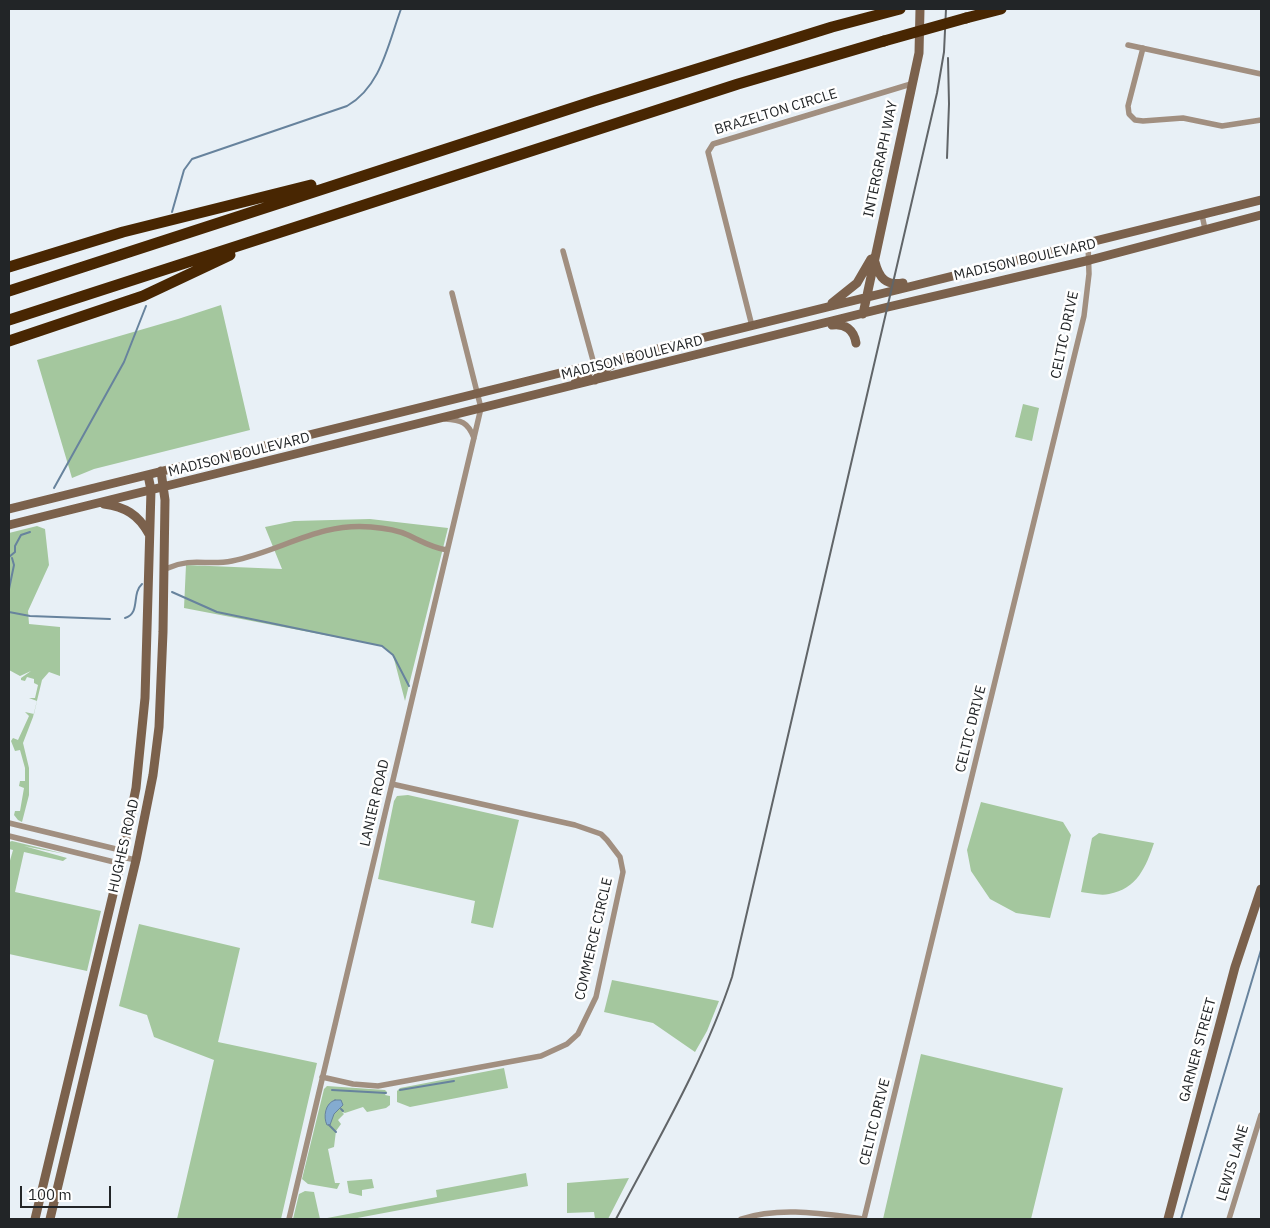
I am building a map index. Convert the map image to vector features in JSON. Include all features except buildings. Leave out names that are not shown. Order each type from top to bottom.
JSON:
[{"type":"highway","points":[[9,291],[832,27],[900,9]]},
{"type":"highway","points":[[9,320],[738,84],[1001,9]]},
{"type":"highway","points":[[9,267],[123,232],[312,185],[372,173]]},
{"type":"highway","points":[[9,342],[104,311],[143,296],[272,236]]},
{"type":"main road","name":"INTERGRAPH WAY","points":[[863,314],[919,53],[920,9]]},
{"type":"main road","name":"MADISON BOULEVARD","points":[[9,509],[1261,200]]},
{"type":"main road","name":"MADISON BOULEVARD","points":[[9,526],[481,408],[564,390],[863,314],[1090,260],[1261,215]]},
{"type":"main road","points":[[824,307],[857,283],[877,248]]},
{"type":"main road","points":[[875,259],[878,272],[887,283],[893,285],[946,278]]},
{"type":"main road","points":[[783,334],[841,324],[853,332],[856,343]]},
{"type":"main road","points":[[595,381],[608,367],[634,355]]},
{"type":"main road","points":[[564,390],[587,375],[594,364]]},
{"type":"main road","points":[[333,429],[337,445]]},
{"type":"main road","name":"HUGHES ROAD","points":[[50,1219],[136,860],[150,793],[157,742],[163,621],[164,487],[161,471]]},
{"type":"main road","name":"HUGHES ROAD","points":[[35,1219],[122,857],[136,788],[142,739],[151,490],[148,474]]},
{"type":"main road","points":[[163,621],[168,568],[171,496],[176,488],[193,480]]},
{"type":"main road","points":[[98,504],[125,508],[142,522],[149,534]]},
{"type":"main road","name":"GARNER STREET","points":[[1168,1219],[1235,966],[1261,889]]},
{"type":"street","points":[[1128,45],[1261,74]]},
{"type":"street","points":[[1143,48],[1128,106],[1129,114],[1135,120],[1143,122],[1183,118],[1222,126],[1261,120]]},
{"type":"street","name":"BRAZELTON CIRCLE","points":[[752,326],[719,201],[708,152],[710,148],[713,144],[912,84]]},
{"type":"street","points":[[1202,215],[1205,229]]},
{"type":"street","name":"CELTIC DRIVE","points":[[864,1219],[1084,316],[1090,260],[1088,243]]},
{"type":"street","points":[[563,251],[594,364]]},
{"type":"street","points":[[452,293],[481,408]]},
{"type":"street","name":"LANIER ROAD","points":[[289,1219],[481,408]]},
{"type":"street","points":[[441,418],[463,421],[468,425],[474,439]]},
{"type":"street","points":[[168,568],[183,561],[232,561],[274,549],[323,530],[351,526],[396,530],[433,547],[447,550]]},
{"type":"street","name":"COMMERCE CIRCLE","points":[[322,1077],[353,1084],[378,1086],[541,1056],[568,1044],[578,1034],[596,997],[623,872],[616,848],[601,834],[575,825],[392,784]]},
{"type":"street","points":[[9,823],[116,849],[122,857],[136,860]]},
{"type":"street","points":[[31,841],[34,829]]},
{"type":"street","points":[[9,836],[114,862],[122,857]]},
{"type":"street","name":"LEWIS LANE","points":[[1229,1219],[1261,1115]]},
{"type":"street","points":[[741,1219],[769,1213],[806,1212],[864,1219]]},
{"type":"green space","points":[[221,305],[250,430],[94,469],[72,478],[37,360]]},
{"type":"green space","points":[[1023,404],[1039,408],[1032,441],[1015,437]]},
{"type":"green space","points":[[370,519],[448,528],[405,701],[393,655],[382,646],[184,608],[186,565],[282,569],[265,527],[294,521]]},
{"type":"green space","points":[[37,526],[45,529],[49,565],[28,611],[29,624],[60,627],[60,676],[49,672],[42,680],[37,701],[29,698],[35,698],[38,685],[34,683],[34,679],[27,677],[25,681],[21,680],[31,671],[20,676],[9,670],[9,533]]},
{"type":"green space","points":[[25,712],[34,714],[23,743],[29,768],[29,795],[22,822],[14,815],[15,811],[20,811],[24,788],[19,786],[20,781],[25,781],[25,768],[20,750],[15,751],[11,741],[13,738],[18,740],[29,716]]},
{"type":"green space","points":[[408,795],[519,820],[493,928],[471,923],[475,901],[378,879],[394,801],[397,796]]},
{"type":"green space","points":[[981,802],[1063,822],[1071,835],[1050,918],[1016,913],[990,899],[971,871],[967,850]]},
{"type":"green space","points":[[1099,833],[1154,843],[1148,860],[1139,876],[1127,887],[1106,895],[1081,892],[1092,838]]},
{"type":"green space","points":[[12,841],[65,854],[24,846],[67,858],[63,861],[24,852],[15,892],[101,911],[87,971],[9,954],[9,864],[13,850],[9,849],[9,842]]},
{"type":"green space","points":[[139,924],[240,948],[218,1042],[317,1063],[281,1219],[177,1219],[214,1060],[154,1037],[147,1015],[119,1006]]},
{"type":"green space","points":[[612,980],[719,1001],[707,1031],[695,1052],[653,1023],[604,1012]]},
{"type":"green space","points":[[921,1054],[1063,1088],[1031,1219],[883,1219]]},
{"type":"green space","points":[[504,1068],[508,1088],[410,1107],[397,1102],[397,1091],[400,1088]]},
{"type":"green space","points":[[327,1086],[385,1090],[387,1092],[385,1095],[390,1096],[390,1105],[386,1108],[367,1112],[363,1107],[345,1113],[342,1112],[344,1114],[338,1120],[341,1124],[336,1131],[334,1147],[328,1149],[335,1183],[340,1183],[337,1189],[308,1184],[302,1179],[324,1089]]},
{"type":"green space","points":[[526,1173],[528,1186],[352,1219],[322,1219],[437,1197],[436,1190]]},
{"type":"green space","points":[[629,1178],[608,1219],[595,1219],[594,1212],[567,1213],[567,1183]]},
{"type":"green space","points":[[372,1179],[374,1188],[362,1190],[362,1196],[349,1193],[347,1181]]},
{"type":"green space","points":[[305,1191],[314,1192],[320,1219],[293,1219],[299,1194]]},
{"type":"water","points":[[335,1100],[341,1100],[343,1105],[334,1114],[330,1125],[327,1125],[325,1118],[327,1107]]},
{"type":"waterway","points":[[172,212],[184,170],[192,159],[347,106],[359,98],[368,88],[382,64],[401,9]]},
{"type":"waterway","points":[[54,488],[124,362],[146,306]]},
{"type":"waterway","points":[[9,557],[15,552],[15,546],[21,535],[30,532]]},
{"type":"waterway","points":[[9,589],[14,565],[12,558]]},
{"type":"waterway","points":[[125,618],[133,612],[137,593],[142,584]]},
{"type":"waterway","points":[[172,592],[217,612],[382,646],[393,655],[409,686]]},
{"type":"waterway","points":[[9,612],[30,616],[110,619]]},
{"type":"waterway","points":[[1181,1219],[1261,950]]},
{"type":"waterway","points":[[400,1090],[454,1081]]},
{"type":"waterway","points":[[332,1090],[386,1093]]},
{"type":"waterway","points":[[329,1125],[336,1132]]},
{"type":"railway","points":[[616,1219],[694,1070],[721,1009],[732,977],[937,93],[944,52],[946,9]]},
{"type":"railway","points":[[947,158],[948,58]]}]
